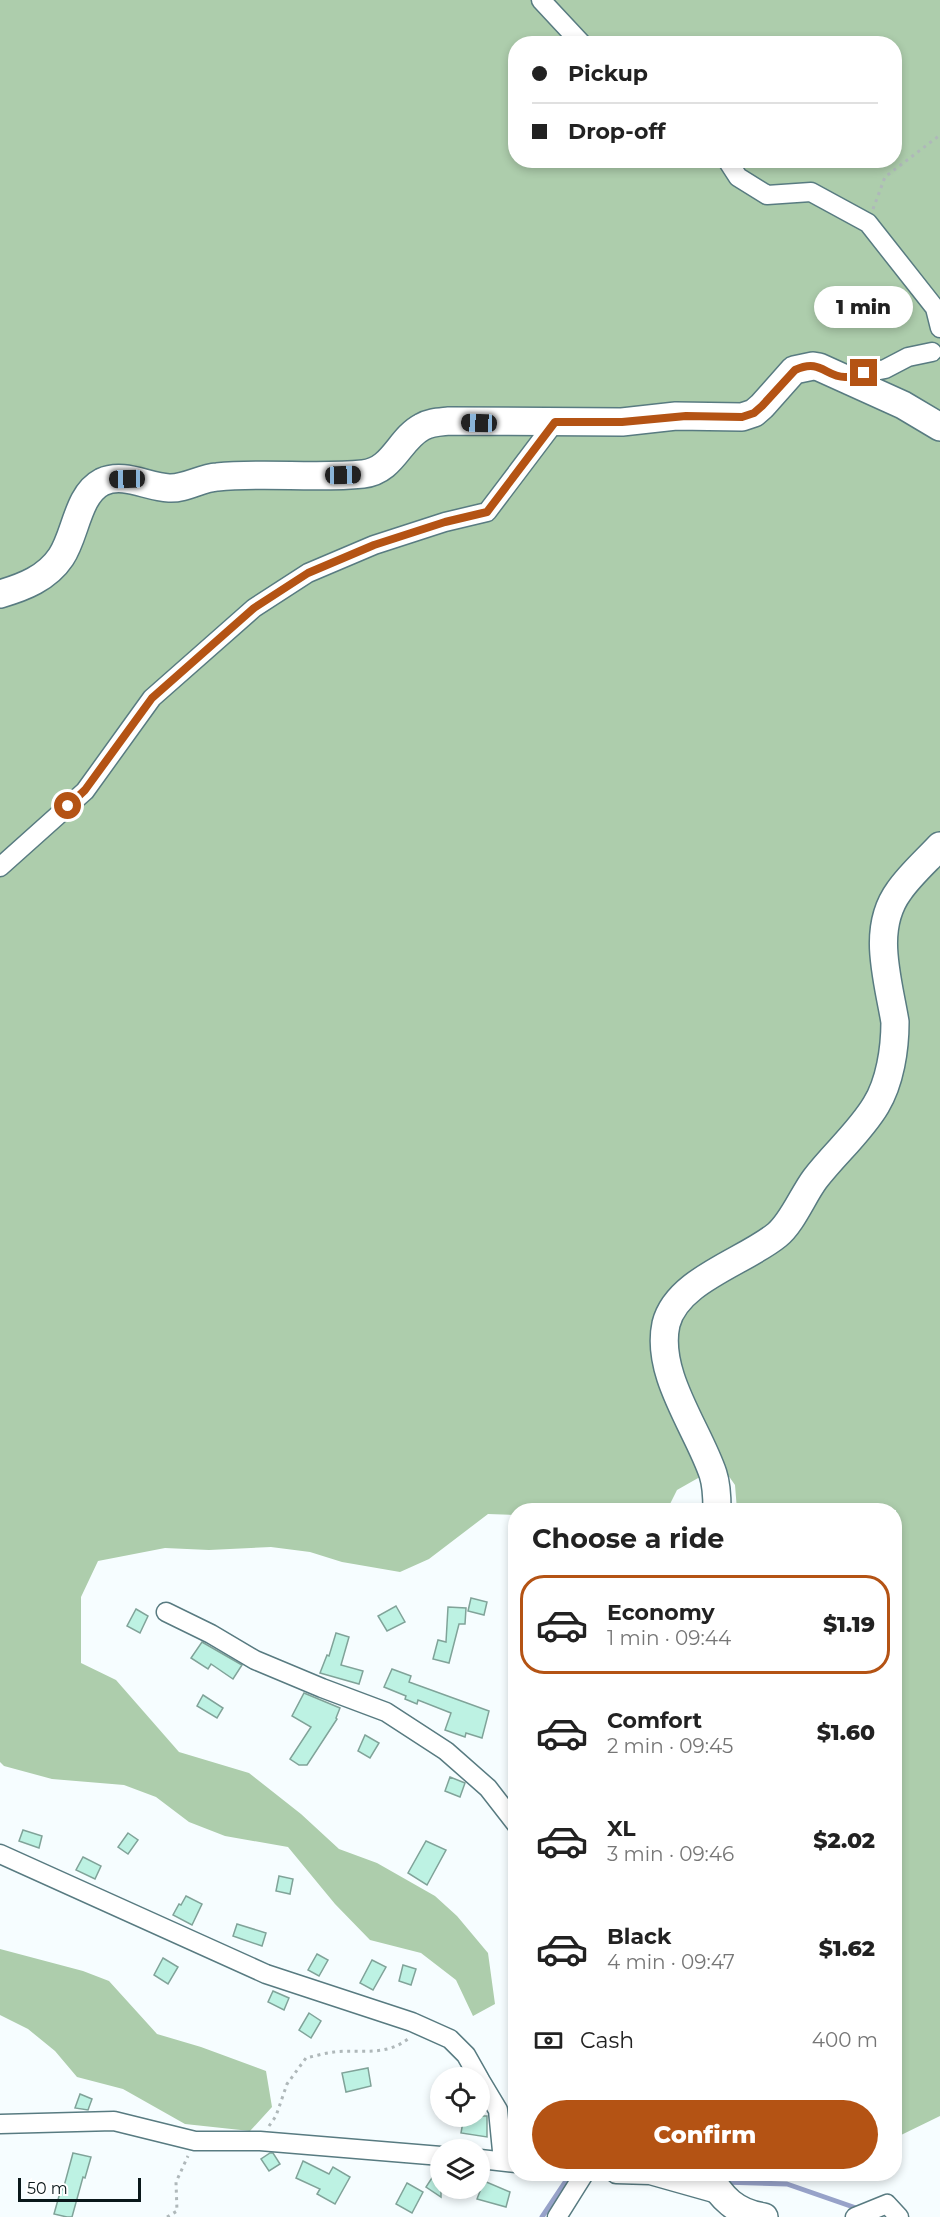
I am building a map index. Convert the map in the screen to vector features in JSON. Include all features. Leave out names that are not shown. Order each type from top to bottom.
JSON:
[{"type":"street","points":[[541,0],[575,36]]},
{"type":"street","points":[[732,168],[738,177],[766,195],[811,192],[868,223],[935,308],[940,328]]},
{"type":"street","points":[[843,377],[885,369],[908,357],[937,349]]},
{"type":"street","points":[[0,594],[32,583],[54,565],[62,556],[86,498],[99,484],[109,479],[127,479],[171,488],[219,477],[364,474],[387,465],[414,432],[431,423],[449,421],[622,422],[686,416],[742,417],[754,413],[795,370],[800,368],[819,367],[843,377],[903,405],[940,427]]},
{"type":"street","points":[[0,867],[85,790],[152,698],[254,608],[308,573],[374,545],[445,522],[487,512],[555,422]]},
{"type":"street","points":[[717,1503],[713,1475],[677,1394],[668,1365],[665,1348],[666,1323],[671,1310],[689,1290],[764,1246],[780,1233],[815,1179],[876,1106],[885,1087],[896,1022],[883,950],[884,926],[892,902],[899,890],[940,846]]},
{"type":"street","points":[[166,1612],[211,1634],[255,1660],[386,1712],[447,1751],[488,1788],[508,1814]]},
{"type":"street","points":[[0,1854],[177,1936],[266,1974],[412,2022],[450,2039],[466,2055],[472,2067]]},
{"type":"street","points":[[490,2097],[498,2110],[508,2153]]},
{"type":"street","points":[[0,2124],[114,2121],[195,2141],[261,2141],[430,2155]]},
{"type":"street","points":[[490,2160],[508,2162]]},
{"type":"street","points":[[557,2217],[580,2181]]},
{"type":"street","points":[[693,2181],[715,2184],[739,2210],[764,2217]]},
{"type":"street","points":[[855,2217],[887,2204],[899,2217]]},
{"type":"path","points":[[902,164],[940,135]]},
{"type":"path","points":[[868,223],[885,177],[897,168]]},
{"type":"path","points":[[261,2141],[276,2116],[287,2084],[306,2058],[336,2052],[373,2053],[399,2047],[411,2037],[412,2022]]},
{"type":"path","points":[[167,2217],[177,2211],[176,2182],[195,2141]]},
{"type":"green space","points":[[0,0],[940,0],[940,2116],[902,2135],[902,1503],[736,1503],[735,1485],[721,1465],[677,1490],[670,1503],[508,1503],[508,1515],[488,1514],[429,1559],[400,1572],[342,1562],[310,1552],[271,1547],[209,1550],[165,1548],[98,1561],[81,1597],[81,1663],[116,1680],[179,1752],[249,1773],[301,1814],[339,1849],[377,1863],[435,1896],[457,1916],[488,1953],[495,2004],[473,2016],[456,1980],[421,1953],[370,1940],[335,1904],[288,1847],[225,1836],[189,1822],[156,1797],[124,1785],[52,1779],[4,1766],[0,1762]]},
{"type":"green space","points":[[0,1949],[83,1971],[109,1981],[157,2034],[201,2047],[266,2071],[272,2107],[250,2131],[185,2124],[123,2089],[77,2077],[55,2051],[28,2029],[0,2015]]},
{"type":"building","points":[[471,1598],[487,1602],[484,1615],[468,1611]]},
{"type":"building","points":[[396,1606],[405,1622],[387,1631],[378,1616]]},
{"type":"building","points":[[448,1607],[466,1608],[465,1624],[459,1624],[449,1663],[433,1659],[438,1640],[446,1642]]},
{"type":"building","points":[[136,1609],[148,1616],[140,1633],[127,1626]]},
{"type":"building","points":[[336,1633],[349,1637],[341,1665],[363,1671],[359,1684],[320,1673],[327,1655],[329,1656]]},
{"type":"building","points":[[202,1642],[242,1665],[233,1679],[211,1664],[208,1669],[191,1658]]},
{"type":"building","points":[[392,1669],[411,1676],[409,1682],[489,1711],[482,1738],[466,1733],[465,1737],[445,1730],[451,1713],[418,1700],[417,1704],[405,1699],[406,1696],[384,1687]]},
{"type":"building","points":[[304,1693],[340,1708],[337,1719],[307,1765],[299,1765],[290,1759],[311,1727],[292,1716]]},
{"type":"building","points":[[203,1695],[223,1708],[217,1718],[197,1706]]},
{"type":"building","points":[[365,1735],[379,1743],[370,1758],[358,1751]]},
{"type":"building","points":[[450,1777],[465,1783],[460,1797],[445,1791]]},
{"type":"building","points":[[23,1830],[42,1836],[39,1848],[19,1841]]},
{"type":"building","points":[[128,1833],[138,1840],[128,1854],[118,1847]]},
{"type":"building","points":[[426,1841],[446,1850],[427,1885],[408,1873]]},
{"type":"building","points":[[83,1857],[101,1866],[95,1879],[76,1870]]},
{"type":"building","points":[[279,1876],[293,1879],[290,1894],[276,1891]]},
{"type":"building","points":[[186,1896],[202,1904],[192,1925],[173,1915]]},
{"type":"building","points":[[237,1924],[266,1933],[262,1946],[233,1936]]},
{"type":"building","points":[[317,1954],[328,1960],[319,1976],[308,1970]]},
{"type":"building","points":[[163,1958],[178,1967],[168,1984],[154,1975]]},
{"type":"building","points":[[372,1960],[386,1967],[373,1990],[360,1983]]},
{"type":"building","points":[[403,1965],[416,1969],[411,1985],[399,1981]]},
{"type":"building","points":[[273,1991],[289,1998],[284,2010],[268,2002]]},
{"type":"building","points":[[309,2013],[321,2021],[311,2038],[299,2030]]},
{"type":"building","points":[[368,2068],[371,2086],[346,2092],[342,2073]]},
{"type":"building","points":[[80,2094],[92,2099],[88,2110],[75,2108]]},
{"type":"building","points":[[462,2127],[487,2127],[487,2137],[461,2133]]},
{"type":"building","points":[[73,2153],[91,2157],[72,2217],[67,2217],[54,2214]]},
{"type":"building","points":[[273,2153],[280,2164],[269,2171],[261,2159]]},
{"type":"building","points":[[303,2161],[329,2174],[333,2167],[350,2177],[335,2204],[317,2194],[320,2189],[296,2178]]},
{"type":"building","points":[[407,2183],[423,2192],[412,2213],[396,2204]]},
{"type":"building","points":[[490,2184],[510,2192],[506,2207],[477,2199],[490,2199]]},
{"type":"waterway","points":[[542,2217],[566,2181]]},
{"type":"waterway","points":[[722,2182],[787,2184],[859,2209]]},
{"type":"route","points":[[68,806],[85,790],[152,698],[198,655],[254,608],[308,573],[374,545],[445,522],[487,512],[555,422],[636,422],[676,416],[742,417],[754,413],[795,370],[800,368],[819,367],[843,377],[864,373]]}]
